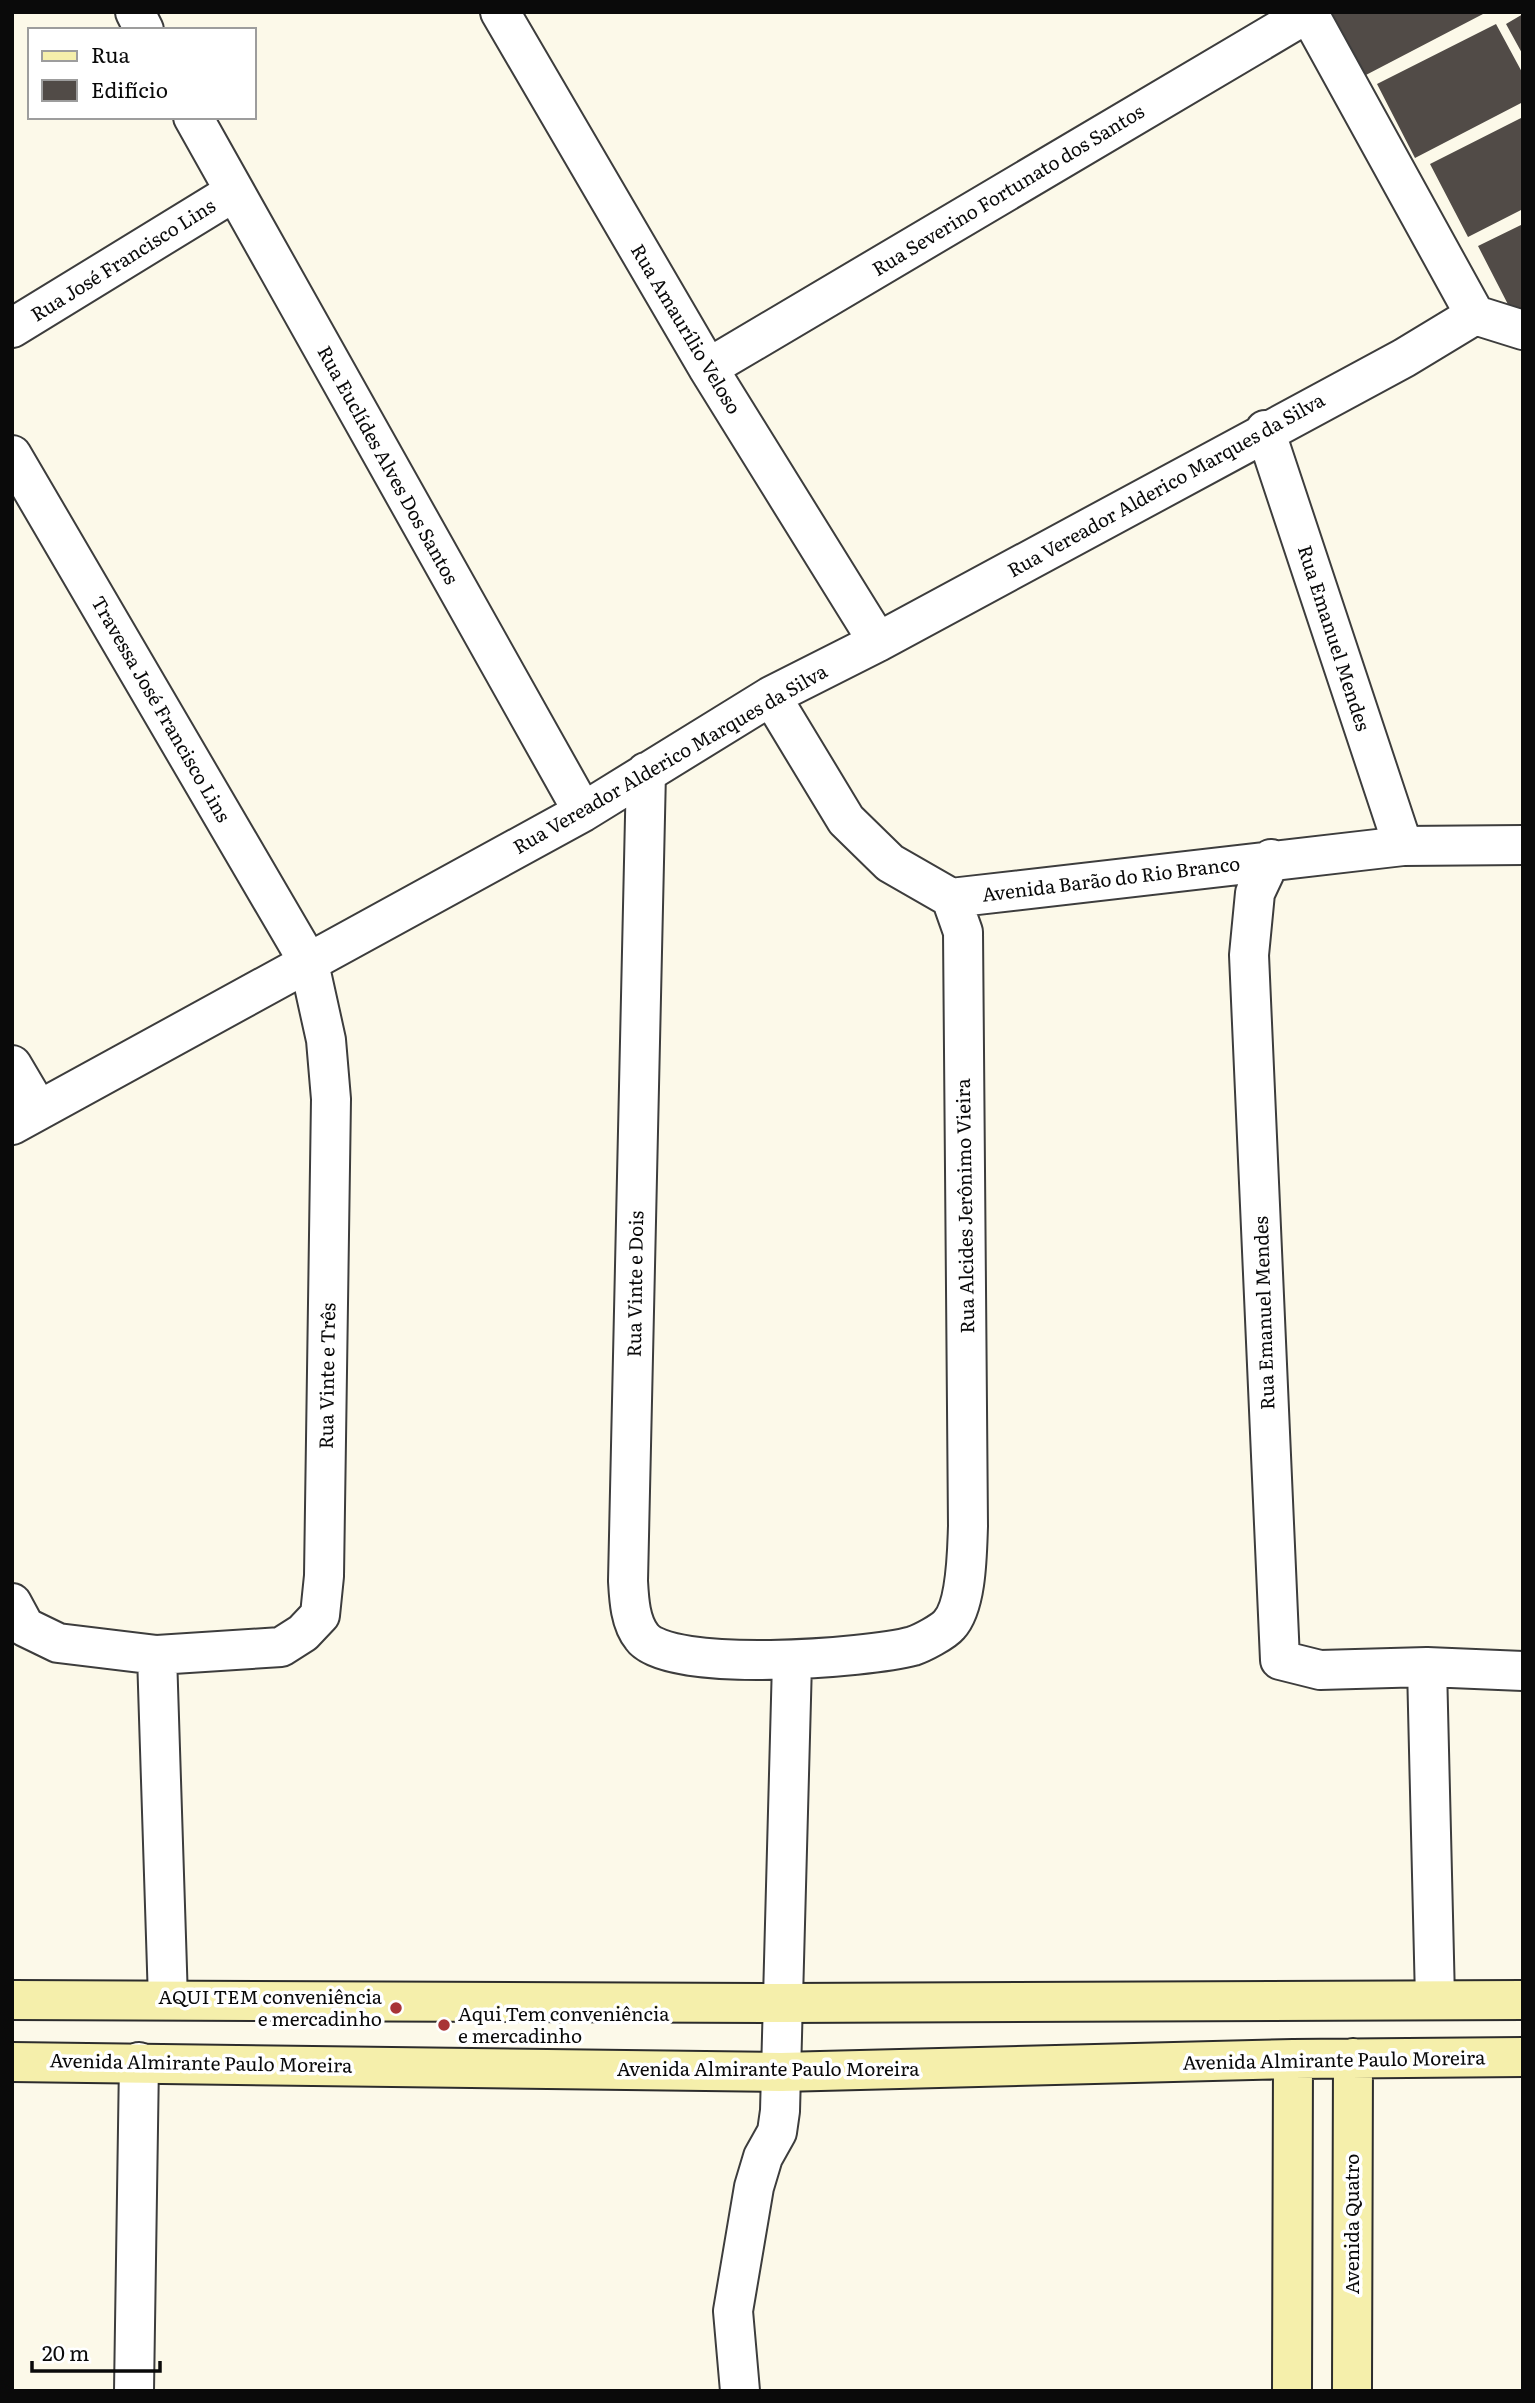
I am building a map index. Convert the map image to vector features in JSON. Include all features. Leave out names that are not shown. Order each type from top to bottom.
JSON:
[{"type":"main road","points":[[12,2000],[785,2003],[1523,2000]]},
{"type":"main road","name":"Avenida Almirante Paulo Moreira","points":[[12,2062],[781,2072],[1293,2059],[1523,2057]]},
{"type":"main road","name":"Avenida Quatro","points":[[1352,2391],[1353,2058]]},
{"type":"main road","points":[[1292,2391],[1293,2059]]},
{"type":"street","points":[[135,12],[143,28]]},
{"type":"street","points":[[1308,13],[1475,315],[1523,330]]},
{"type":"street","name":"Rua Severino Fortunato dos Santos","points":[[708,368],[1308,13]]},
{"type":"street","name":"Rua Amaurílio Veloso","points":[[516,18],[708,368],[878,642]]},
{"type":"street","name":"Rua Euclídes Alves Dos Santos","points":[[194,119],[583,812]]},
{"type":"street","name":"Rua José Francisco Lins","points":[[12,328],[234,191]]},
{"type":"street","name":"Rua Vereador Alderico Marques da Silva","points":[[25,1117],[583,812],[771,696],[878,642],[1265,430],[1404,358],[1475,315]]},
{"type":"street","name":"Rua Emanuel Mendes","points":[[1265,430],[1403,846]]},
{"type":"street","name":"Travessa José Francisco Lins","points":[[12,455],[309,963]]},
{"type":"street","points":[[771,696],[846,820],[890,863],[951,898]]},
{"type":"street","name":"Rua Vinte e Dois","points":[[646,772],[628,1567],[630,1608],[642,1638],[665,1653],[792,1662]]},
{"type":"street","points":[[1271,859],[1403,846],[1523,845]]},
{"type":"street","name":"Rua Emanuel Mendes","points":[[1271,859],[1255,893],[1248,955],[1280,1660],[1320,1670],[1427,1667],[1523,1671]]},
{"type":"street","name":"Avenida Barão do Rio Branco","points":[[951,898],[1271,859]]},
{"type":"street","name":"Rua Alcides Jerônimo Vieira","points":[[792,1662],[914,1646],[950,1625],[964,1590],[968,1526],[963,932],[951,898]]},
{"type":"street","name":"Rua Vinte e Três","points":[[12,1603],[25,1627],[58,1643],[156,1655],[281,1647],[303,1633],[320,1615],[324,1576],[331,1099],[326,1040],[309,963]]},
{"type":"street","points":[[12,1065],[25,1117]]},
{"type":"street","points":[[156,1655],[168,2000]]},
{"type":"street","points":[[740,2391],[733,2311],[754,2187],[763,2157],[777,2132],[785,2003],[792,1662]]},
{"type":"street","points":[[1427,1667],[1435,1999]]},
{"type":"street","points":[[134,2391],[139,2062]]},
{"type":"building","points":[[1331,12],[1482,12],[1483,14],[1364,76]]},
{"type":"building","points":[[1523,14],[1523,55],[1506,24]]},
{"type":"building","points":[[1496,24],[1523,74],[1523,102],[1415,158],[1377,84]]},
{"type":"building","points":[[1523,117],[1523,209],[1468,237],[1430,164]]},
{"type":"building","points":[[1523,224],[1523,317],[1516,320],[1478,246]]},
{"type":"place","name":"AQUI TEM conveniência e mercadinho","points":[[396,2008]]},
{"type":"place","name":"Aqui Tem conveniência e mercadinho","points":[[444,2025]]}]
